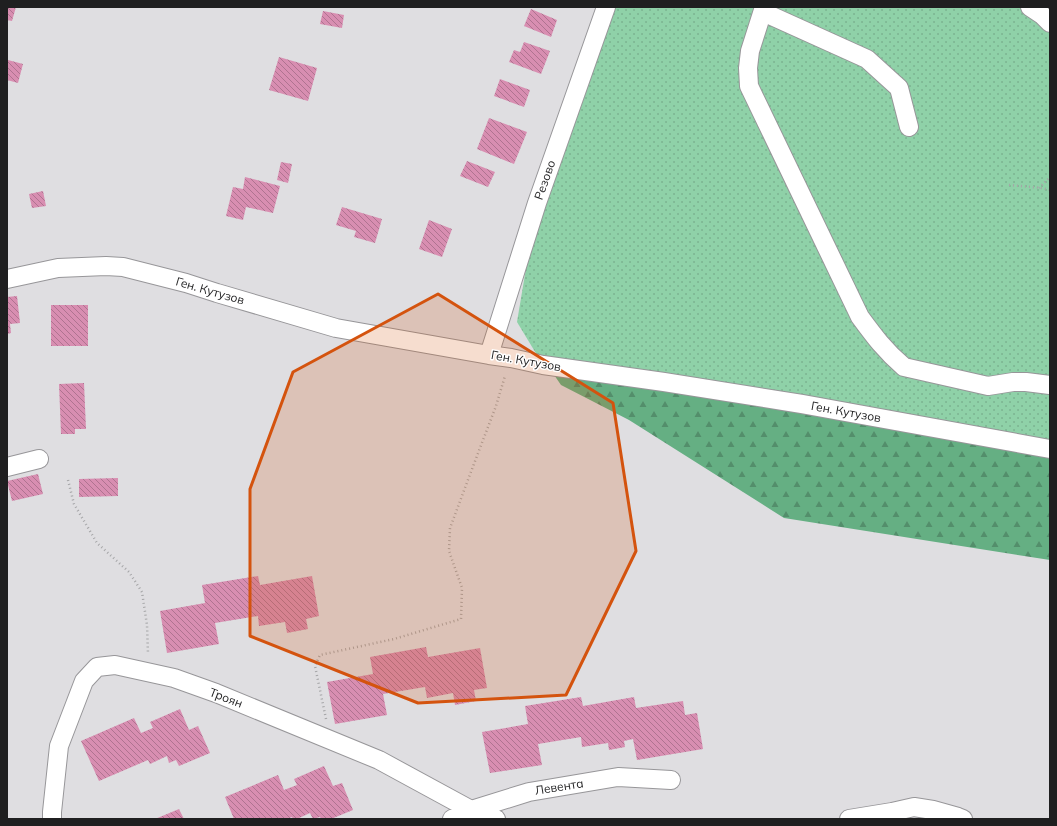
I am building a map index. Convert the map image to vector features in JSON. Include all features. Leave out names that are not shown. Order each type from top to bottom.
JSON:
[{"type":"street","name":"Резово","points":[[489,355],[538,203],[606,7]]},
{"type":"street","points":[[1030,7],[1042,15],[1050,23]]},
{"type":"street","points":[[909,127],[899,88],[867,59],[764,9],[750,51],[748,68],[749,86],[860,318],[878,342],[904,367],[988,386],[1013,382],[1050,385]]},
{"type":"street","name":"Ген. Кутузов","points":[[7,279],[58,268],[106,266],[123,267],[186,283],[336,328],[511,358],[543,365],[664,382],[802,404],[1050,449]]},
{"type":"street","points":[[7,467],[39,459]]},
{"type":"street","name":"Троян","points":[[52,819],[59,746],[84,681],[97,667],[109,665],[174,678],[216,693],[379,760],[471,810],[496,819]]},
{"type":"street","name":"Левента","points":[[452,819],[471,810],[529,792],[618,777],[671,780]]},
{"type":"street","points":[[850,819],[914,807],[958,816],[963,819]]},
{"type":"path","points":[[1039,188],[1050,177]]},
{"type":"path","points":[[1009,184],[1050,190]]},
{"type":"path","points":[[330,740],[315,666],[320,655],[394,639],[461,619],[462,588],[449,551],[450,528],[496,406],[511,358]]},
{"type":"path","points":[[68,480],[74,504],[97,543],[128,572],[142,592],[147,625],[149,673]]},
{"type":"highlighted area","points":[[438,294],[613,403],[636,551],[566,695],[418,703],[250,636],[250,489],[293,372]]},
{"type":"green space","points":[[606,7],[1050,7],[1050,449],[543,365],[517,322],[537,203]]},
{"type":"green space","points":[[541,356],[1050,397],[1050,560],[784,518],[629,420],[561,385]]},
{"type":"building","points":[[7,7],[16,7],[12,21],[7,20]]},
{"type":"building","points":[[531,9],[557,20],[551,37],[524,26]]},
{"type":"building","points":[[323,11],[344,15],[342,28],[320,24]]},
{"type":"building","points":[[524,42],[550,51],[541,74],[509,62],[514,50],[520,52]]},
{"type":"building","points":[[279,57],[317,68],[308,101],[269,90]]},
{"type":"building","points":[[8,60],[23,64],[18,83],[7,80]]},
{"type":"building","points":[[500,79],[530,90],[524,107],[494,96]]},
{"type":"building","points":[[489,118],[527,132],[514,164],[477,149]]},
{"type":"building","points":[[467,161],[495,172],[488,187],[460,176]]},
{"type":"building","points":[[281,162],[292,164],[288,183],[277,180]]},
{"type":"building","points":[[245,177],[280,186],[273,213],[246,207],[243,220],[226,216],[233,187],[243,189]]},
{"type":"building","points":[[43,191],[46,206],[32,208],[29,194]]},
{"type":"building","points":[[342,207],[382,219],[375,243],[354,237],[356,231],[336,225]]},
{"type":"building","points":[[429,220],[452,229],[442,257],[419,249]]},
{"type":"building","points":[[17,296],[20,323],[10,324],[11,333],[7,334],[7,297]]},
{"type":"building","points":[[51,305],[88,305],[88,346],[51,346]]},
{"type":"building","points":[[84,383],[86,429],[75,429],[75,434],[61,434],[59,384]]},
{"type":"building","points":[[38,474],[43,494],[12,501],[7,481]]},
{"type":"building","points":[[118,478],[118,496],[79,497],[79,479]]},
{"type":"building","points":[[258,576],[260,585],[312,576],[319,616],[306,619],[308,629],[287,633],[285,622],[259,626],[258,616],[215,623],[219,644],[167,653],[160,611],[205,603],[202,585]]},
{"type":"building","points":[[426,647],[428,657],[480,648],[487,688],[474,690],[476,701],[455,705],[453,693],[427,698],[425,687],[383,694],[387,715],[335,724],[327,682],[373,674],[370,657]]},
{"type":"building","points":[[581,697],[583,706],[634,697],[636,708],[683,701],[685,715],[697,713],[703,749],[637,760],[633,739],[624,741],[625,747],[609,750],[608,743],[582,747],[581,737],[538,744],[542,765],[490,773],[482,732],[528,724],[525,706]]},
{"type":"building","points":[[180,709],[189,730],[198,726],[210,753],[179,766],[176,760],[169,763],[167,756],[150,764],[148,760],[99,781],[81,741],[134,718],[141,733],[153,728],[150,722]]},
{"type":"building","points":[[324,766],[333,786],[342,783],[353,810],[331,819],[321,819],[320,817],[313,819],[310,813],[297,819],[293,819],[292,817],[287,819],[234,819],[225,797],[278,775],[284,790],[297,785],[294,779]]},
{"type":"building","points":[[179,809],[184,819],[155,819]]}]
